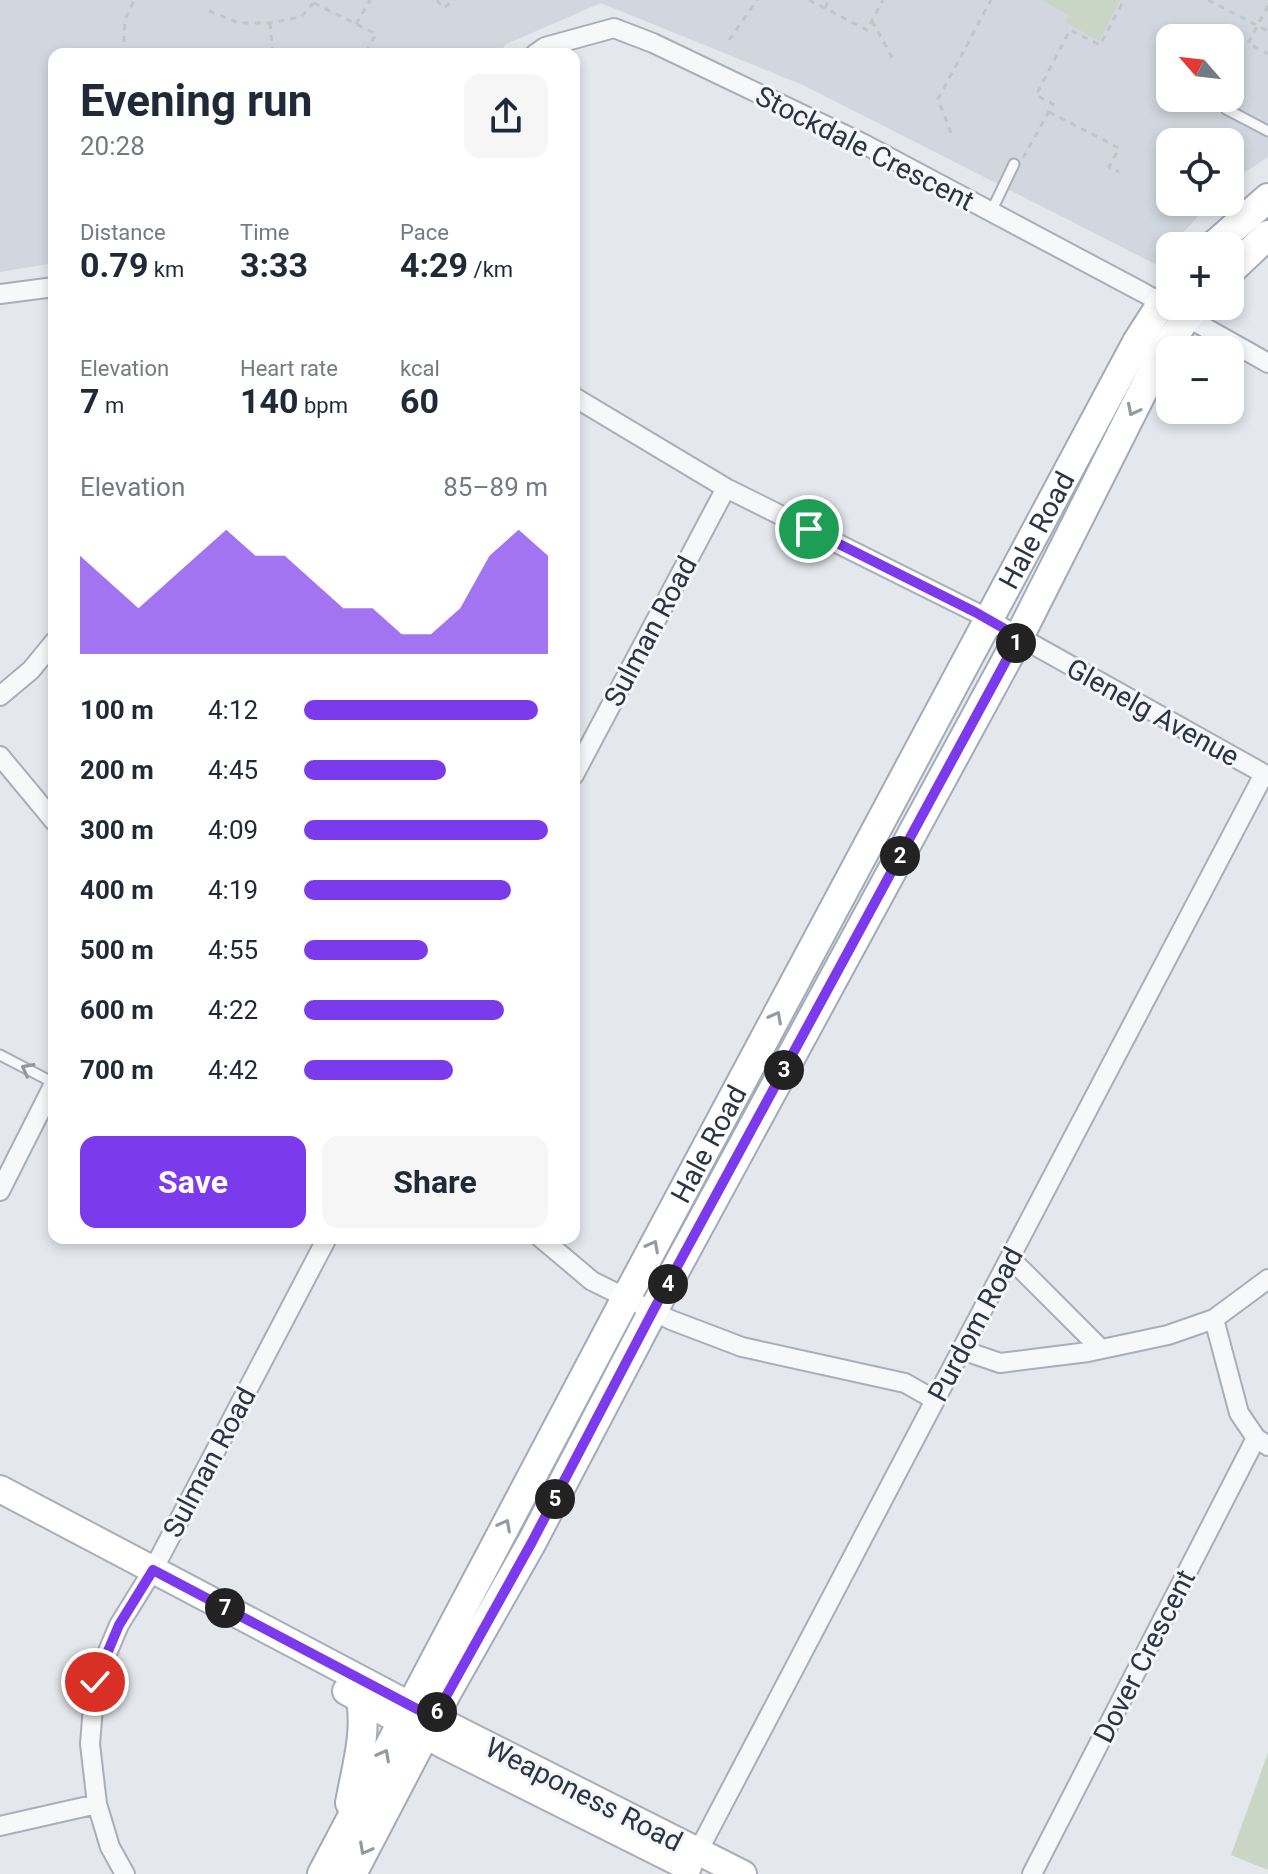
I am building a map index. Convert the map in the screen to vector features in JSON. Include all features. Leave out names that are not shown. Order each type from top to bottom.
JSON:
[{"type":"main road","points":[[1229,232],[1268,198]]},
{"type":"main road","points":[[1244,258],[1268,235]]},
{"type":"main road","name":"Hale Road","points":[[352,1874],[418,1720],[626,1298],[1137,342],[1156,313]]},
{"type":"main road","name":"Hale Road","points":[[321,1874],[532,1542],[653,1311],[1019,637],[1160,357],[1186,320]]},
{"type":"main road","name":"Weaponess Road","points":[[0,1489],[233,1629],[361,1700],[418,1720]]},
{"type":"main road","name":"Weaponess Road","points":[[0,1507],[149,1576],[694,1867],[743,1874]]},
{"type":"main road","points":[[321,1874],[347,1820],[363,1732],[361,1700]]},
{"type":"street","name":"Stockdale Crescent","points":[[544,48],[614,28],[653,43],[862,143],[991,212],[1156,293]]},
{"type":"street","points":[[0,294],[48,288]]},
{"type":"street","name":"Stockdale Crescent","points":[[1204,320],[1268,363]]},
{"type":"street","name":"Glenelg Avenue","points":[[580,401],[726,488],[988,620],[1266,775]]},
{"type":"street","name":"Sulman Road","points":[[580,764],[726,488]]},
{"type":"street","points":[[0,696],[31,670],[48,649]]},
{"type":"street","points":[[0,756],[48,814]]},
{"type":"street","name":"Purdom Road","points":[[694,1867],[935,1400],[1266,775]]},
{"type":"street","points":[[0,1191],[48,1095]]},
{"type":"street","name":"Sulman Road","points":[[125,1874],[110,1847],[97,1804],[90,1744],[95,1682],[119,1625],[149,1576],[324,1244]]},
{"type":"street","points":[[548,1244],[592,1281],[671,1320],[742,1347],[905,1383],[935,1400]]},
{"type":"street","points":[[1010,1258],[1101,1349]]},
{"type":"street","points":[[962,1350],[1000,1363],[1101,1349],[1168,1335],[1214,1319],[1268,1279]]},
{"type":"street","points":[[1214,1319],[1239,1413],[1262,1442]]},
{"type":"street","name":"Dover Crescent","points":[[1032,1874],[1262,1442]]},
{"type":"street","points":[[0,1826],[97,1804]]},
{"type":"lane","points":[[1232,112],[1268,131]]},
{"type":"lane","points":[[991,212],[1016,165]]},
{"type":"lane","points":[[0,1055],[48,1080]]},
{"type":"path","points":[[123,48],[125,20],[134,0]]},
{"type":"path","points":[[356,24],[370,0]]},
{"type":"path","points":[[437,0],[443,8],[455,0]]},
{"type":"path","points":[[729,40],[757,0]]},
{"type":"path","points":[[809,0],[867,30],[883,0]]},
{"type":"path","points":[[825,8],[829,0]]},
{"type":"path","points":[[951,133],[938,99],[991,0]]},
{"type":"path","points":[[1016,165],[1053,104],[1036,95],[1070,30],[1100,45],[1124,0]]},
{"type":"path","points":[[1208,0],[1268,31]]},
{"type":"path","points":[[209,11],[239,23],[270,23],[301,17],[315,1],[376,34],[368,48]]},
{"type":"path","points":[[1268,6],[1248,43],[1268,54]]},
{"type":"path","points":[[872,21],[893,59]]},
{"type":"path","points":[[270,23],[272,48]]},
{"type":"path","points":[[1049,112],[1119,148],[1109,167],[1119,172]]},
{"type":"shaded area","points":[[0,0],[1268,0],[1268,157],[1244,173],[1244,128],[1156,128],[1156,216],[1198,216],[1184,232],[1156,232],[1155,264],[805,86],[601,3],[506,44],[503,48],[48,48],[48,264],[0,272]]},
{"type":"green space","points":[[1041,0],[1120,0],[1099,41],[1065,22],[1069,15]]},
{"type":"green space","points":[[1268,1753],[1268,1870],[1231,1855]]},
{"type":"route","points":[[95,1682],[119,1625],[153,1570],[434,1718],[532,1542],[653,1311],[1019,637],[809,529]]}]
